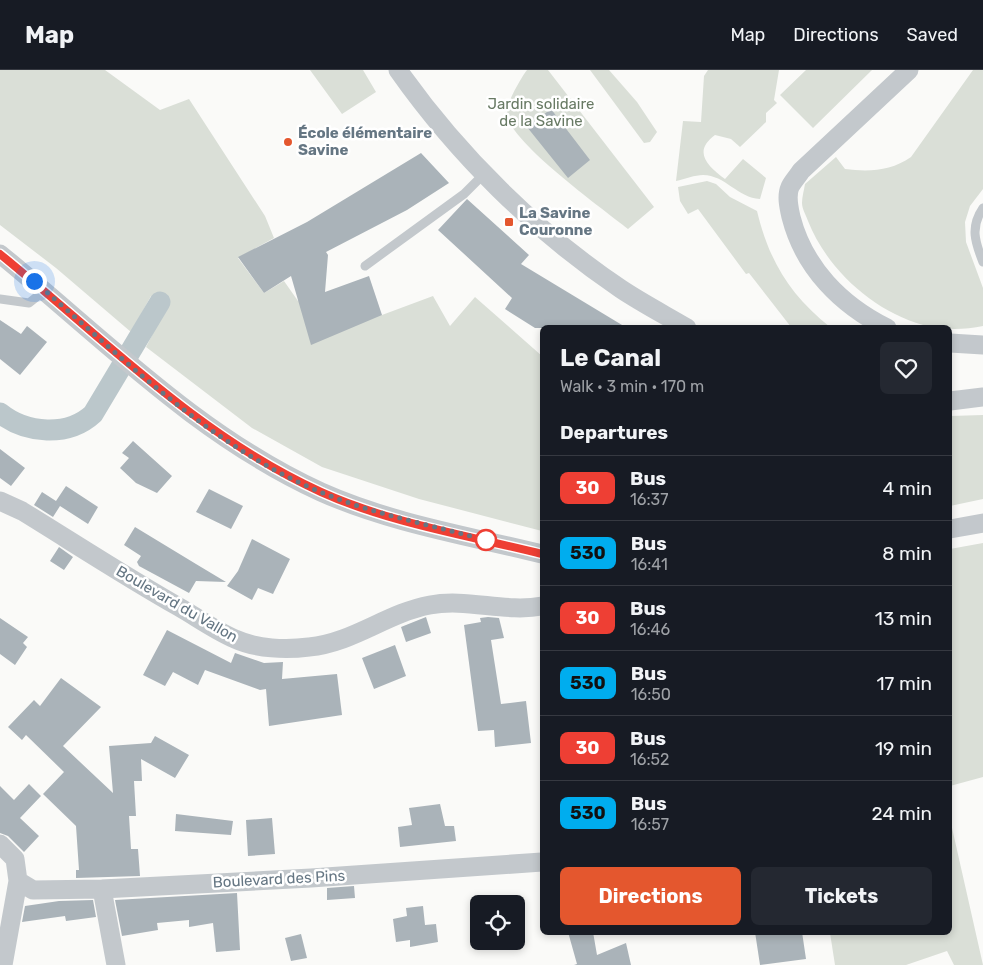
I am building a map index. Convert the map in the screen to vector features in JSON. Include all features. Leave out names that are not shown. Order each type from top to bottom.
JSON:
[{"type":"street","points":[[398,70],[484,174],[550,237],[622,290],[682,325]]},
{"type":"street","points":[[881,325],[867,318],[842,299],[821,277],[804,252],[793,225],[788,206],[790,188],[801,171],[909,70]]},
{"type":"street","points":[[0,254],[45,290],[173,400],[237,447],[286,475],[322,493],[396,518],[540,554]]},
{"type":"street","points":[[952,342],[983,345]]},
{"type":"street","points":[[952,401],[983,396]]},
{"type":"street","name":"Boulevard du Vallon","points":[[0,501],[22,510],[145,587],[236,640],[268,648],[309,647],[341,642],[401,612],[432,604],[480,604],[533,608],[540,606]]},
{"type":"street","points":[[952,529],[983,523]]},
{"type":"street","points":[[0,844],[15,858],[18,881],[4,965]]},
{"type":"street","name":"Boulevard des Pins","points":[[18,881],[33,890],[102,889],[312,878],[540,862]]},
{"type":"street","points":[[102,889],[116,965]]},
{"type":"lane","points":[[364,266],[464,194],[484,174]]},
{"type":"lane","points":[[983,208],[974,227],[976,242],[983,262]]},
{"type":"lane","points":[[0,298],[29,303],[45,290]]},
{"type":"green space","points":[[0,70],[105,70],[160,110],[189,99],[265,216],[274,238],[238,258],[264,293],[284,281],[298,301],[382,315],[433,296],[450,326],[475,297],[540,354],[540,530],[419,499],[322,467],[252,428],[146,347],[167,306],[151,296],[131,332],[56,268],[0,225]]},
{"type":"green space","points":[[310,70],[363,70],[376,92],[342,114]]},
{"type":"green space","name":"Jardin solidaire de la Savine","points":[[527,70],[548,70],[654,207],[628,229],[540,158],[512,127],[507,115],[508,105]]},
{"type":"green space","points":[[590,70],[609,70],[637,102],[657,132],[650,142],[644,143]]},
{"type":"green space","points":[[708,70],[779,70],[774,100],[777,103],[766,113],[766,122],[740,147],[731,139],[715,135],[704,147],[705,158],[708,164],[725,179],[743,159],[766,178],[760,199],[745,195],[725,182],[711,176],[693,176],[676,181],[683,121],[701,122],[704,76]]},
{"type":"green space","points":[[806,70],[872,70],[813,128],[780,95]]},
{"type":"green space","points":[[973,70],[983,70],[983,189],[970,206],[965,222],[966,242],[983,288],[983,326],[952,329],[952,325],[923,325],[887,310],[854,286],[827,256],[816,239],[803,210],[802,198],[805,184],[836,157],[845,169],[863,170],[888,168],[911,157]]},
{"type":"green space","points":[[707,181],[716,184],[730,197],[757,211],[768,246],[783,276],[803,302],[828,325],[789,325],[749,273],[746,274],[698,209],[688,214],[680,201],[678,187]]},
{"type":"green space","points":[[983,415],[983,499],[952,506],[952,416]]},
{"type":"green space","points":[[983,543],[983,777],[952,785],[952,549]]},
{"type":"green space","points":[[952,828],[983,965],[954,965],[947,951],[906,965],[835,965],[830,935],[952,935]]},
{"type":"building","points":[[551,109],[590,160],[568,178],[527,127]]},
{"type":"building","points":[[421,153],[449,183],[407,210],[326,252],[328,255],[325,292],[369,276],[382,315],[311,345],[291,276],[264,293],[238,257],[307,222]]},
{"type":"building","points":[[467,199],[529,255],[521,264],[622,325],[540,325],[540,328],[535,328],[505,309],[512,298],[438,230]]},
{"type":"building","points":[[0,320],[21,334],[27,326],[47,342],[20,375],[0,359]]},
{"type":"building","points":[[133,441],[172,476],[157,493],[136,483],[120,468],[129,458],[122,453]]},
{"type":"building","points":[[0,449],[25,468],[11,486],[0,478]]},
{"type":"building","points":[[66,486],[98,507],[88,524],[60,506],[53,517],[34,505],[42,492],[56,501]]},
{"type":"building","points":[[209,489],[243,506],[231,529],[196,512]]},
{"type":"building","points":[[135,527],[226,582],[196,581],[189,593],[139,566],[137,562],[141,556],[124,545]]},
{"type":"building","points":[[252,539],[290,559],[273,594],[258,588],[252,600],[227,586],[238,571]]},
{"type":"building","points":[[59,547],[73,557],[64,570],[50,561]]},
{"type":"building","points":[[426,617],[431,633],[406,642],[401,627]]},
{"type":"building","points":[[0,618],[28,637],[23,643],[27,647],[15,665],[0,654]]},
{"type":"building","points":[[480,618],[499,618],[504,638],[491,640],[501,704],[526,701],[531,743],[495,747],[494,730],[478,731],[464,625],[481,622]]},
{"type":"building","points":[[167,630],[231,663],[235,653],[264,663],[283,662],[282,679],[337,674],[342,715],[269,726],[266,689],[260,690],[205,670],[198,685],[173,672],[165,686],[143,675]]},
{"type":"building","points":[[395,645],[406,676],[374,689],[362,658]]},
{"type":"building","points":[[61,678],[101,707],[63,746],[113,793],[109,746],[151,743],[155,736],[189,755],[175,778],[141,759],[142,781],[134,781],[136,816],[129,816],[131,849],[138,849],[140,876],[76,878],[76,870],[79,870],[76,826],[43,794],[64,772],[26,735],[22,740],[8,727],[34,700],[40,706]]},
{"type":"building","points":[[29,784],[41,796],[20,818],[39,836],[24,852],[8,836],[0,833],[0,786],[14,800]]},
{"type":"building","points":[[440,804],[445,826],[454,826],[456,841],[400,847],[398,827],[412,825],[409,808]]},
{"type":"building","points":[[176,814],[233,821],[231,835],[175,831]]},
{"type":"building","points":[[272,818],[275,854],[248,856],[246,820]]},
{"type":"building","points":[[354,886],[355,898],[327,900],[327,888]]},
{"type":"building","points":[[237,893],[240,950],[216,952],[213,923],[189,927],[189,920],[157,923],[158,930],[122,936],[115,900]]},
{"type":"building","points":[[93,900],[96,917],[66,921],[65,916],[22,922],[25,906],[59,901]]},
{"type":"building","points":[[423,906],[425,925],[436,924],[438,942],[410,947],[410,940],[396,942],[393,919],[407,916],[406,908]]},
{"type":"building","points":[[301,934],[307,958],[291,961],[285,938]]},
{"type":"building","points":[[569,935],[594,935],[597,955],[626,943],[631,965],[574,965],[577,964]]},
{"type":"building","points":[[755,935],[802,935],[806,959],[760,965]]},
{"type":"waterway","points":[[0,413],[10,420],[34,429],[47,430],[72,427],[83,421],[93,414],[160,302]]},
{"type":"bus line","name":"30","points":[[0,254],[173,400],[237,447],[286,475],[322,493],[396,518],[540,554]]},
{"type":"place","name":"École élémentaire Savine","points":[[288,142]]},
{"type":"place","name":"La Savine Couronne","points":[[509,222]]},
{"type":"route","points":[[34,281],[173,400],[237,447],[322,493],[396,518],[486,540]]}]
